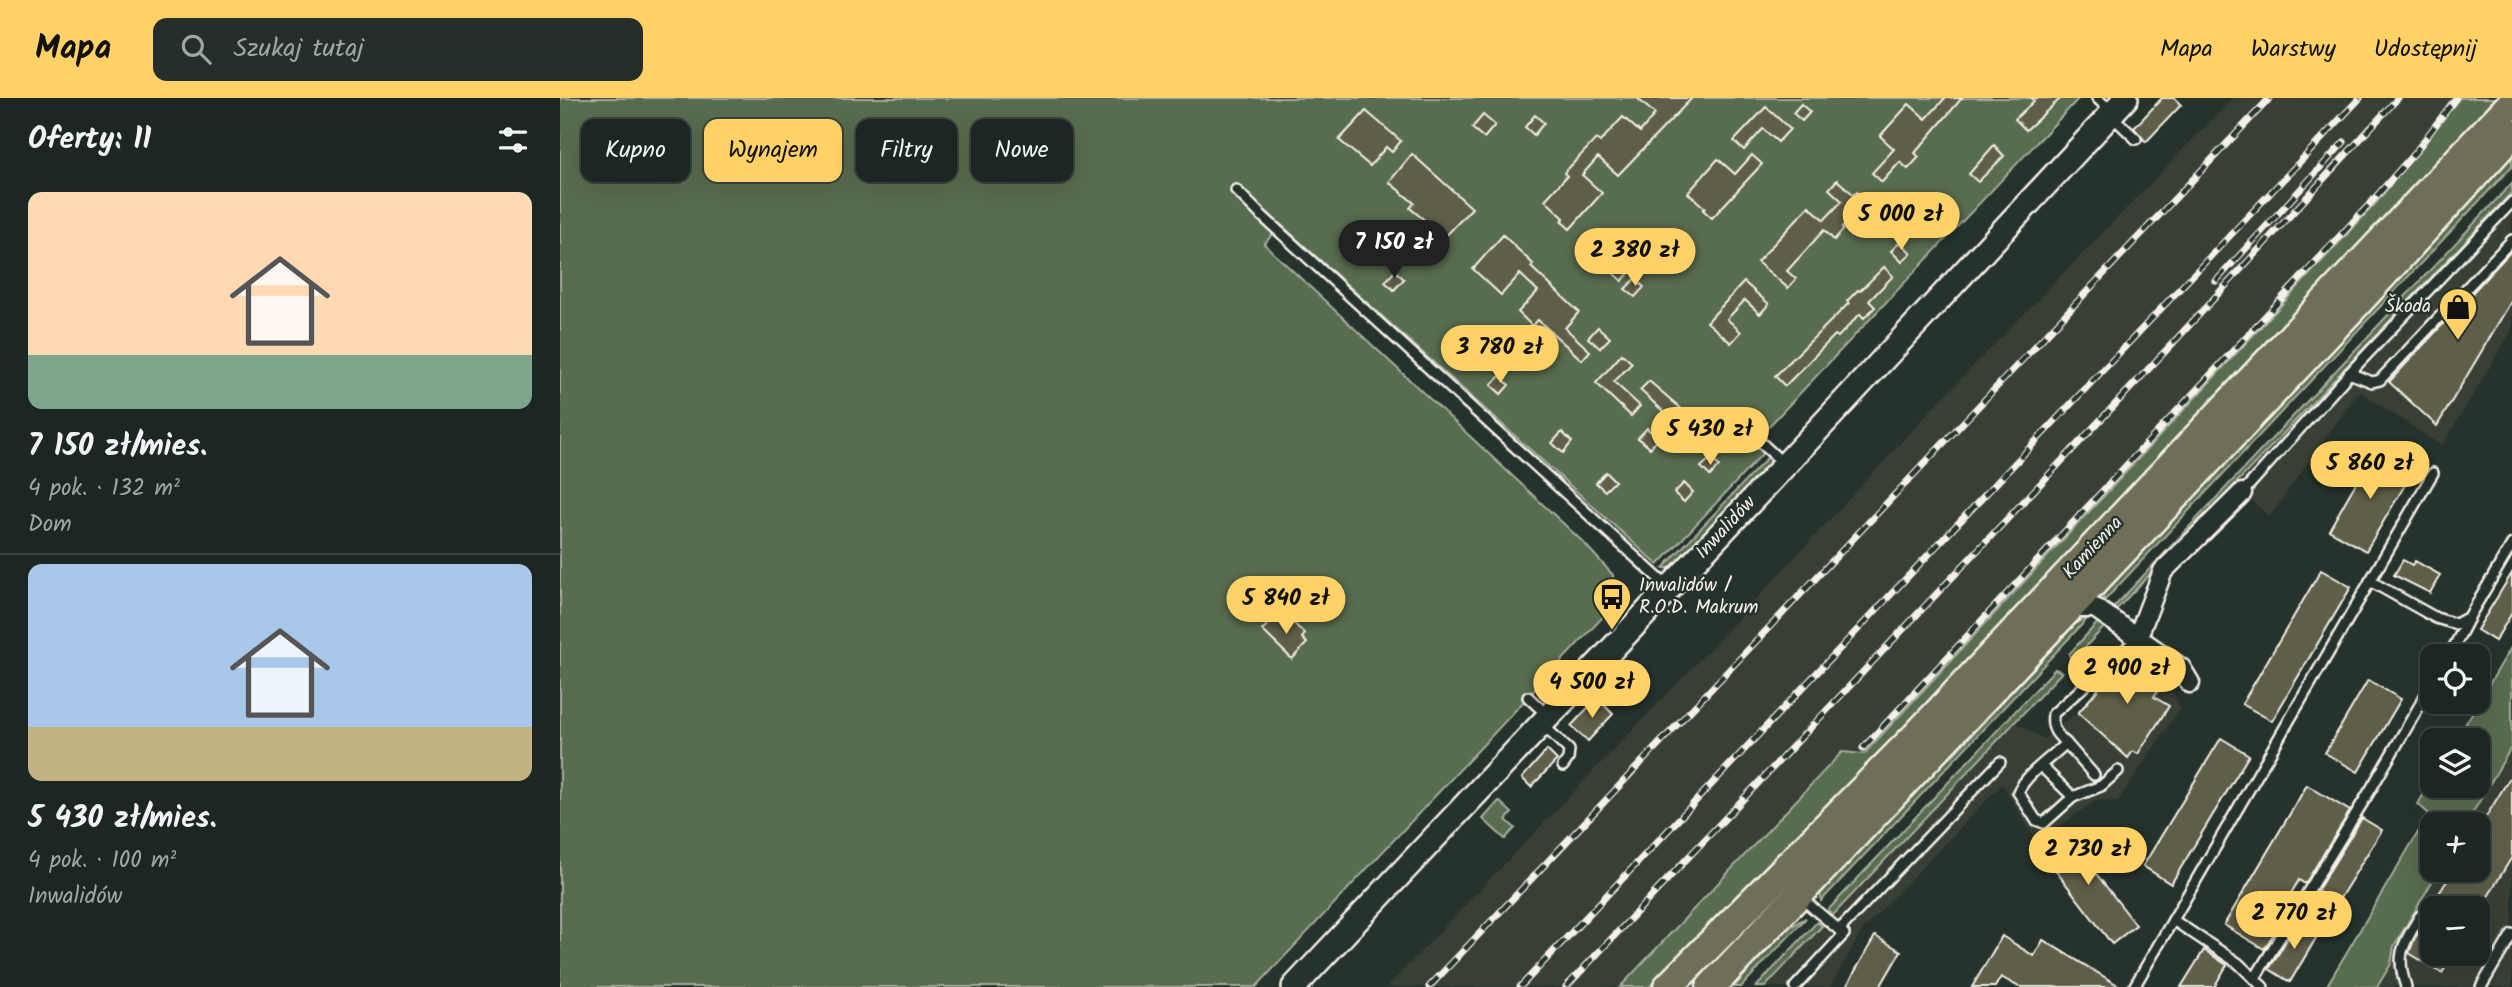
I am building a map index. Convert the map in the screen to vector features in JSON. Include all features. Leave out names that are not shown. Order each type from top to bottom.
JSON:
[{"type":"main road","name":"Kamienna","points":[[1668,987],[1916,736],[2512,103]]},
{"type":"main road","name":"Kamienna","points":[[1711,987],[2085,599],[2512,134]]},
{"type":"street","name":"Inwalidów","points":[[1294,987],[1785,465],[2111,106]]},
{"type":"street","points":[[2137,639],[2163,571],[2242,493]]},
{"type":"street","points":[[2085,599],[2137,639],[2181,668],[2190,683]]},
{"type":"lane","points":[[2111,106],[2136,139]]},
{"type":"lane","points":[[1236,190],[1669,589]]},
{"type":"lane","points":[[2242,493],[2350,373],[2512,202]]},
{"type":"lane","points":[[2350,373],[2372,382],[2380,380],[2512,240]]},
{"type":"lane","points":[[1757,439],[1785,465]]},
{"type":"lane","points":[[2134,987],[2432,472]]},
{"type":"lane","points":[[2455,644],[2512,544]]},
{"type":"lane","points":[[2370,581],[2436,618],[2456,624],[2469,617]]},
{"type":"lane","points":[[2094,775],[2055,733],[2053,714],[2137,639]]},
{"type":"lane","points":[[1528,697],[1567,747],[1569,755],[1563,766]]},
{"type":"lane","points":[[2255,978],[2420,705]]},
{"type":"lane","points":[[2066,743],[2024,780],[2018,793],[2036,820],[2044,823],[2073,797],[2101,786],[2118,771]]},
{"type":"lane","points":[[1839,930],[2000,762]]},
{"type":"lane","points":[[2040,766],[2073,797]]},
{"type":"lane","points":[[1795,987],[1844,934],[1797,895]]},
{"type":"lane","points":[[2406,987],[2399,957],[2401,948],[2420,916]]},
{"type":"lane","points":[[2173,920],[2238,963],[2263,987]]},
{"type":"lane","points":[[2481,987],[2512,934]]},
{"type":"shaded area","points":[[2233,98],[2459,98],[2377,202],[1864,754],[1842,752],[1620,987],[1387,987],[1713,646],[1932,409]]},
{"type":"shaded area","points":[[2512,192],[2512,330],[2442,446],[2359,391],[2270,516],[2233,485]]},
{"type":"shaded area","points":[[2128,652],[2166,678],[2180,708],[2118,801],[2096,800],[2037,842],[2002,784],[1863,929],[1830,987],[1765,987],[2014,722],[2044,739],[2057,726],[2078,713]]},
{"type":"shaded area","points":[[2512,746],[2512,987],[2377,987],[2391,964],[2394,946],[2420,902],[2420,966],[2490,966],[2490,896],[2424,896],[2432,882],[2490,882],[2490,812],[2473,812],[2481,798],[2490,798],[2490,783]]},
{"type":"green space","points":[[560,98],[2079,98],[1754,442],[1764,452],[1658,565],[1281,225],[1264,244],[1582,541],[1613,575],[1616,603],[1256,987],[560,987]]},
{"type":"green space","points":[[2459,98],[2502,98],[1820,821],[1649,987],[1620,987],[1842,752],[1864,754],[2377,202]]},
{"type":"green space","points":[[2512,147],[2512,166],[2104,601],[2101,588]]},
{"type":"green space","points":[[2512,183],[2512,192],[2114,612],[2111,610]]},
{"type":"green space","points":[[1769,456],[1774,462],[1673,568],[1663,568]]},
{"type":"green space","points":[[2089,617],[1821,901],[1820,889],[1898,801],[1954,754],[2077,622]]},
{"type":"green space","points":[[2100,620],[2106,625],[2071,662],[2069,654]]},
{"type":"green space","points":[[2512,646],[2512,746],[2490,783],[2490,728],[2463,728],[2471,714],[2490,714],[2490,683]]},
{"type":"green space","points":[[2055,669],[2062,672],[1833,915],[1828,910]]},
{"type":"green space","points":[[2422,798],[2481,798],[2473,812],[2427,812],[2418,804]]},
{"type":"green space","points":[[1499,801],[1512,813],[1506,820],[1515,828],[1505,839],[1483,819]]},
{"type":"green space","points":[[2420,829],[2420,882],[2432,882],[2424,896],[2420,896],[2420,902],[2394,946],[2391,964],[2377,987],[2326,987]]},
{"type":"green space","points":[[1806,918],[1741,987],[1734,987],[1777,939]]},
{"type":"green space","points":[[1817,922],[1822,926],[1765,987],[1756,987]]},
{"type":"building","points":[[1637,98],[1692,98],[1618,175],[1598,157],[1582,175],[1602,193],[1570,229],[1561,221],[1564,218],[1545,200],[1567,176],[1564,173],[1596,139],[1600,142],[1623,117],[1640,132],[1655,114]]},
{"type":"building","points":[[1945,98],[1962,98],[1915,153],[1919,157],[1908,169],[1900,162],[1882,182],[1872,173],[1894,149],[1880,136],[1909,104],[1926,119]]},
{"type":"building","points":[[2031,98],[2061,98],[2026,130],[2015,119],[2034,101]]},
{"type":"building","points":[[2162,98],[2174,98],[2181,105],[2146,142],[2134,128]]},
{"type":"building","points":[[1801,104],[1810,112],[1802,121],[1793,113]]},
{"type":"building","points":[[1766,107],[1790,129],[1778,142],[1763,129],[1744,150],[1734,141]]},
{"type":"building","points":[[1366,111],[1401,141],[1392,152],[1386,147],[1370,166],[1339,140]]},
{"type":"building","points":[[1483,115],[1495,125],[1484,138],[1472,128]]},
{"type":"building","points":[[1535,115],[1544,123],[1534,135],[1525,127]]},
{"type":"building","points":[[1994,145],[2004,156],[1978,182],[1969,174]]},
{"type":"building","points":[[1412,154],[1472,208],[1441,241],[1431,232],[1434,228],[1410,208],[1414,203],[1389,182]]},
{"type":"building","points":[[1752,155],[1762,164],[1712,218],[1688,193],[1718,159],[1735,174]]},
{"type":"building","points":[[1837,180],[1854,195],[1857,192],[1866,201],[1834,240],[1824,230],[1787,271],[1796,279],[1788,288],[1757,262],[1809,206],[1824,220],[1842,201],[1829,189]]},
{"type":"building","points":[[1503,235],[1533,264],[1531,267],[1579,312],[1565,328],[1590,351],[1582,360],[1538,320],[1532,326],[1518,312],[1538,291],[1520,274],[1501,295],[1473,269]]},
{"type":"building","points":[[1647,236],[1671,258],[1662,268],[1638,246]]},
{"type":"building","points":[[1900,242],[1911,253],[1902,262],[1891,251]]},
{"type":"building","name":"Škoda","points":[[2512,250],[2512,300],[2437,426],[2389,382]]},
{"type":"building","points":[[1622,263],[1631,271],[1622,281],[1613,273]]},
{"type":"building","points":[[1884,267],[1893,276],[1869,301],[1875,307],[1864,318],[1860,314],[1838,337],[1835,335],[1785,386],[1775,376],[1849,303],[1847,301],[1858,290]]},
{"type":"building","points":[[1395,271],[1404,279],[1394,290],[1385,282]]},
{"type":"building","points":[[1635,279],[1644,287],[1635,297],[1625,289]]},
{"type":"building","points":[[1744,282],[1769,304],[1760,314],[1745,300],[1727,319],[1741,332],[1731,343],[1707,322]]},
{"type":"building","points":[[1598,327],[1610,338],[1600,348],[1588,338]]},
{"type":"building","points":[[1476,350],[1485,358],[1475,368],[1467,360]]},
{"type":"building","points":[[1622,354],[1632,363],[1614,382],[1640,406],[1631,416],[1596,383]]},
{"type":"building","points":[[1500,376],[1509,385],[1501,394],[1491,385]]},
{"type":"building","points":[[1649,381],[1684,411],[1674,421],[1640,390]]},
{"type":"building","points":[[1712,426],[1721,435],[1712,443],[1704,434]]},
{"type":"building","points":[[1647,428],[1658,439],[1650,448],[1638,438]]},
{"type":"building","points":[[1562,432],[1572,442],[1563,453],[1552,443]]},
{"type":"building","points":[[2374,451],[2412,473],[2366,551],[2329,530]]},
{"type":"building","points":[[1711,458],[1719,466],[1710,476],[1701,467]]},
{"type":"building","points":[[1606,472],[1615,481],[1605,491],[1596,483]]},
{"type":"building","points":[[1684,483],[1693,492],[1684,502],[1674,493]]},
{"type":"building","points":[[2403,560],[2412,565],[2415,561],[2440,575],[2430,593],[2394,575]]},
{"type":"building","points":[[2321,570],[2351,587],[2272,721],[2242,704]]},
{"type":"building","points":[[2512,573],[2512,613],[2495,641],[2477,630]]},
{"type":"building","points":[[1278,615],[1284,621],[1287,617],[1305,634],[1302,638],[1307,643],[1292,659],[1262,630]]},
{"type":"building","points":[[2131,654],[2166,677],[2154,697],[2169,706],[2138,754],[2133,751],[2128,758],[2078,713]]},
{"type":"building","points":[[2368,680],[2401,699],[2358,772],[2325,753]]},
{"type":"building","points":[[1597,698],[1613,714],[1588,741],[1571,726]]},
{"type":"building","points":[[2221,738],[2249,755],[2171,884],[2143,866]]},
{"type":"building","points":[[1547,750],[1557,760],[1531,787],[1522,778]]},
{"type":"building","points":[[2512,774],[2512,857],[2488,896],[2437,896],[2446,882],[2490,882],[2489,812]]},
{"type":"building","points":[[2307,785],[2350,811],[2305,884],[2299,880],[2281,910],[2287,913],[2264,949],[2224,925]]},
{"type":"building","points":[[2362,818],[2382,830],[2337,903],[2317,891]]},
{"type":"building","points":[[2063,831],[2136,925],[2112,944],[2039,849]]},
{"type":"building","points":[[2299,920],[2319,933],[2290,982],[2269,969]]},
{"type":"building","points":[[2420,930],[2420,960],[2409,953]]},
{"type":"building","points":[[1875,936],[1901,951],[1880,987],[1846,987]]},
{"type":"building","points":[[2002,936],[2034,956],[2043,940],[2121,987],[2019,987],[2001,977],[1995,987],[1972,987]]},
{"type":"building","points":[[2204,950],[2227,965],[2214,987],[2181,987]]},
{"type":"building","points":[[2430,966],[2446,966],[2442,973]]},
{"type":"railway","points":[[1429,987],[2270,98]]},
{"type":"railway","points":[[1520,987],[2360,98]]},
{"type":"railway","points":[[1566,987],[2173,343],[2398,98]]},
{"type":"railway","points":[[1863,748],[2367,207],[2416,151],[2456,98]]},
{"type":"railway","points":[[2216,281],[2344,142]]},
{"type":"place","name":"Škoda","points":[[2458,341]]},
{"type":"place","name":"Inwalidów / R.O.D. Makrum","points":[[1612,631]]}]
